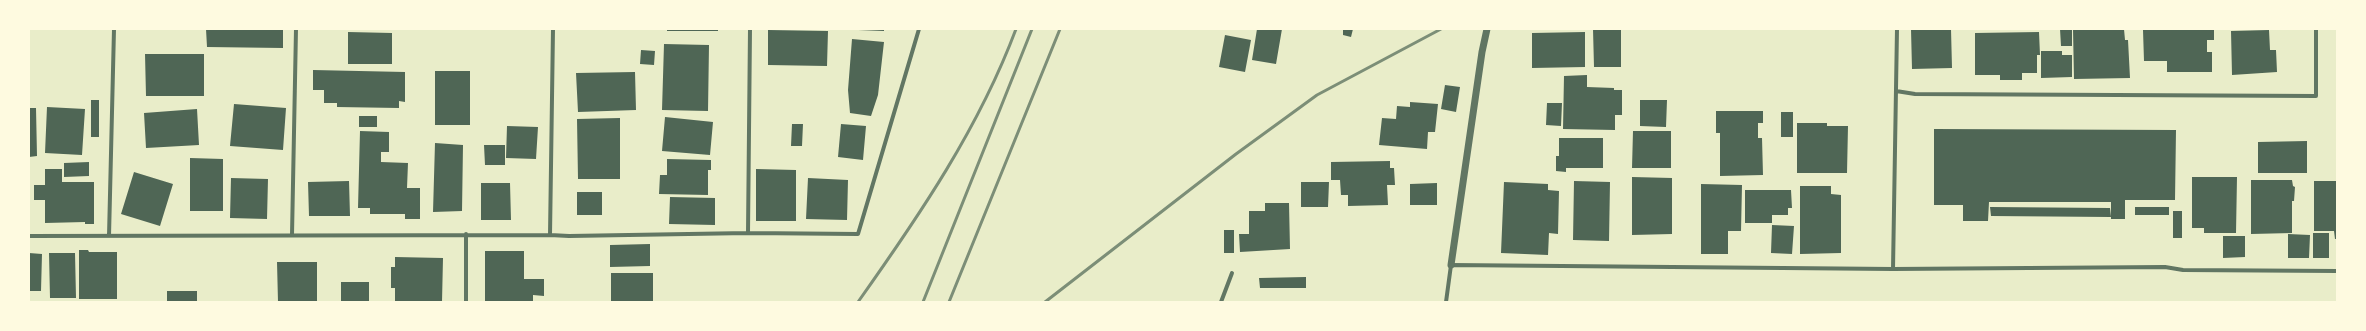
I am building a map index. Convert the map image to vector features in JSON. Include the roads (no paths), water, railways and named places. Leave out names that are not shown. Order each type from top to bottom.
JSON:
[{"type":"street","points":[[109,236],[114,29]]},
{"type":"street","points":[[292,235],[296,29]]},
{"type":"street","points":[[550,235],[553,29]]},
{"type":"street","points":[[748,233],[750,29]]},
{"type":"street","points":[[29,236],[466,234],[569,236],[748,233],[858,234],[919,29]]},
{"type":"street","points":[[1446,302],[1482,52],[1487,29]]},
{"type":"street","points":[[1893,269],[1897,29]]},
{"type":"street","points":[[1896,92],[1923,94],[2316,96],[2316,29]]},
{"type":"street","points":[[466,234],[466,302]]},
{"type":"street","points":[[1451,265],[1893,269],[2165,267],[2183,270],[2337,271]]},
{"type":"street","points":[[1221,302],[1232,273]]},
{"type":"railway","points":[[858,302],[925,204],[966,136],[1001,66],[1016,29]]},
{"type":"railway","points":[[923,302],[1032,29]]},
{"type":"railway","points":[[949,302],[1060,29]]},
{"type":"railway","points":[[1045,302],[1236,154],[1317,95],[1441,29]]}]
